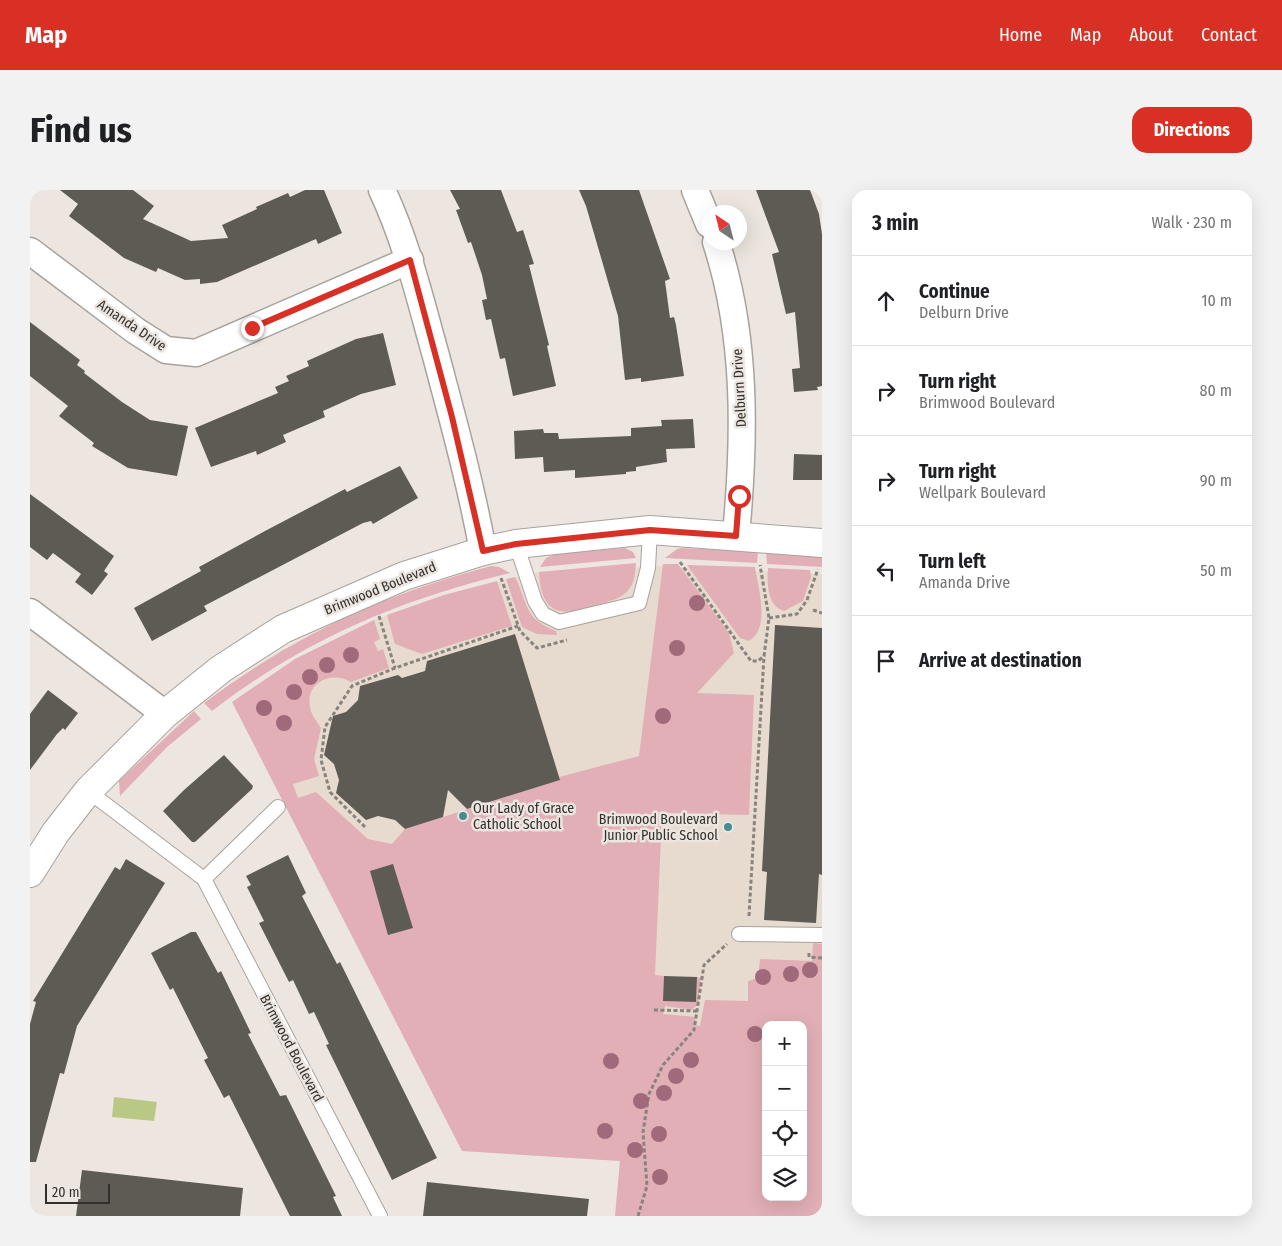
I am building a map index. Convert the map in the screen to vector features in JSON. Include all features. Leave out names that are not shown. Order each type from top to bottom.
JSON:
[{"type":"street","points":[[382,190],[397,222],[410,260],[452,417],[483,551]]},
{"type":"street","points":[[695,190],[702,206]]},
{"type":"street","name":"Delburn Drive","points":[[718,250],[734,309],[742,401],[736,536]]},
{"type":"street","name":"Amanda Drive","points":[[30,251],[136,331],[166,350],[196,353],[410,260]]},
{"type":"street","name":"Brimwood Boulevard","points":[[30,873],[56,832],[88,791],[165,714],[221,669],[282,629],[404,576],[483,551],[516,544],[650,530],[736,536],[820,556]]},
{"type":"street","points":[[30,612],[165,714]]},
{"type":"lane","points":[[516,544],[535,601],[543,614],[559,622],[639,603],[648,568],[650,530]]},
{"type":"lane","name":"Brimwood Boulevard","points":[[88,791],[204,880],[380,1216]]},
{"type":"lane","points":[[204,880],[278,807]]},
{"type":"lane","points":[[743,934],[822,936]]},
{"type":"path","points":[[768,618],[796,614],[807,600],[820,556]]},
{"type":"path","points":[[680,562],[751,661],[758,661],[764,656]]},
{"type":"path","points":[[638,1216],[647,1186],[643,1132],[649,1094],[663,1065],[694,1030],[704,965],[743,934],[768,618],[760,565]]},
{"type":"path","points":[[813,610],[822,613]]},
{"type":"path","points":[[379,616],[395,668]]},
{"type":"path","points":[[364,827],[330,792],[321,760],[325,727],[352,686],[395,668],[518,626]]},
{"type":"path","points":[[654,1010],[697,1011]]},
{"type":"shaded area","points":[[625,548],[633,552],[636,558],[540,567],[546,558],[555,554]]},
{"type":"shaded area","points":[[677,549],[758,552],[757,563],[665,558]]},
{"type":"shaded area","points":[[766,552],[822,555],[822,567],[767,564]]},
{"type":"shaded area","points":[[636,563],[634,580],[631,586],[623,595],[615,599],[585,609],[564,611],[556,610],[549,605],[544,597],[539,572]]},
{"type":"shaded area","name":"Our Lady of Grace Catholic School","points":[[663,564],[678,564],[729,633],[734,653],[697,693],[754,695],[749,815],[662,813],[655,975],[664,976],[664,1001],[696,1002],[697,977],[701,978],[698,1005],[691,1010],[665,1006],[663,1014],[696,1017],[694,1025],[700,1026],[705,1000],[748,1001],[748,981],[758,978],[760,959],[812,961],[813,943],[822,944],[822,1216],[615,1216],[620,1161],[462,1151],[232,702],[295,659],[374,620],[380,639],[374,642],[378,651],[383,649],[389,668],[351,682],[335,677],[328,678],[321,681],[311,691],[310,707],[321,728],[314,759],[319,776],[293,784],[298,798],[316,792],[368,839],[392,844],[405,829],[560,780],[559,777],[639,756]]},
{"type":"shaded area","points":[[687,565],[755,567],[761,607],[760,626],[756,635],[749,641],[740,638]]},
{"type":"shaded area","points":[[491,566],[499,567],[510,573],[429,596],[390,610],[318,643],[282,663],[212,711],[204,703],[272,657],[306,637],[341,620],[413,590]]},
{"type":"shaded area","points":[[655,566],[822,574],[822,1216],[615,1216],[620,1161],[462,1151],[383,993],[237,711],[295,659],[374,620],[444,595],[539,572]]},
{"type":"shaded area","points":[[768,568],[810,570],[811,577],[803,601],[784,611],[778,608],[769,593]]},
{"type":"shaded area","points":[[515,577],[532,615],[538,621],[556,631],[557,635],[537,634],[522,627],[506,579]]},
{"type":"shaded area","points":[[497,581],[512,626],[422,654],[395,644],[387,615],[444,595]]},
{"type":"shaded area","points":[[194,711],[201,719],[167,747],[120,796],[119,781]]},
{"type":"shaded area","points":[[114,1097],[157,1102],[154,1121],[112,1117]]},
{"type":"building","points":[[60,190],[133,190],[154,206],[143,219],[191,241],[228,238],[222,225],[257,209],[256,207],[288,193],[290,197],[305,190],[324,190],[342,233],[318,244],[316,239],[217,282],[200,284],[200,279],[185,280],[158,268],[156,272],[124,258],[69,216],[78,204]]},
{"type":"building","points":[[450,190],[501,190],[517,232],[523,230],[534,264],[529,265],[549,345],[547,346],[556,386],[513,396],[505,358],[500,359],[491,319],[486,320],[482,300],[487,299],[482,275],[471,242],[468,243],[456,210],[460,209]]},
{"type":"building","points":[[579,190],[639,190],[670,279],[665,281],[670,318],[674,317],[676,325],[684,376],[641,382],[641,378],[625,380],[618,316],[586,206]]},
{"type":"building","points":[[756,190],[810,190],[819,214],[822,234],[822,386],[817,387],[818,390],[794,392],[792,369],[800,368],[795,312],[786,314],[772,254],[779,252]]},
{"type":"building","points":[[30,322],[80,360],[77,365],[85,371],[84,373],[122,402],[150,420],[188,426],[177,476],[128,468],[92,446],[94,443],[59,416],[68,406],[30,376]]},
{"type":"building","points":[[383,333],[396,385],[361,394],[323,411],[325,417],[283,435],[286,442],[257,455],[256,451],[211,467],[195,428],[278,393],[275,387],[289,381],[286,376],[309,366],[307,361],[356,339]]},
{"type":"building","points":[[693,419],[695,448],[666,449],[667,462],[636,467],[636,471],[626,472],[626,474],[575,478],[575,470],[544,472],[543,457],[515,459],[514,431],[543,429],[544,433],[558,433],[559,439],[631,436],[631,428],[662,426],[661,420]]},
{"type":"building","points":[[794,454],[822,455],[822,480],[793,480]]},
{"type":"building","points":[[400,466],[418,498],[373,524],[371,521],[363,523],[204,606],[207,611],[152,641],[134,608],[201,571],[199,567],[265,531],[345,489],[347,492]]},
{"type":"building","points":[[30,494],[114,556],[104,571],[108,574],[92,595],[75,582],[81,574],[53,553],[47,560],[30,547]]},
{"type":"building","points":[[775,625],[822,628],[822,875],[819,874],[816,923],[764,920],[767,872],[762,871]]},
{"type":"building","name":"Our Lady of Grace Catholic School","points":[[515,634],[560,780],[467,809],[448,790],[443,817],[405,829],[395,820],[378,816],[366,820],[336,793],[339,780],[334,764],[324,755],[333,716],[346,712],[358,700],[360,686],[398,675],[402,678],[425,671],[427,661]]},
{"type":"building","points":[[48,690],[78,713],[65,730],[63,728],[57,734],[30,770],[30,714]]},
{"type":"building","points":[[224,755],[253,786],[252,789],[195,842],[192,842],[163,811]]},
{"type":"building","points":[[288,855],[306,893],[302,896],[337,964],[340,962],[437,1158],[392,1180],[326,1045],[329,1044],[314,1012],[309,1014],[293,980],[289,982],[259,923],[264,921],[247,887],[251,885],[246,876]]},
{"type":"building","points":[[126,859],[165,883],[77,1026],[64,1074],[60,1073],[36,1162],[30,1162],[30,1024],[36,1002],[33,1001],[115,867],[120,870]]},
{"type":"building","points":[[393,864],[413,928],[388,935],[370,871]]},
{"type":"building","points":[[191,932],[196,932],[218,973],[221,971],[251,1033],[248,1034],[280,1096],[286,1095],[336,1196],[333,1197],[342,1216],[290,1216],[229,1095],[224,1098],[204,1060],[208,1058],[173,988],[170,990],[151,953]]},
{"type":"building","points":[[664,976],[697,977],[696,1002],[663,1001]]},
{"type":"building","points":[[82,1170],[243,1188],[240,1216],[76,1216]]},
{"type":"building","points":[[427,1182],[589,1199],[587,1216],[423,1216]]},
{"type":"place","name":"Our Lady of Grace Catholic School","points":[[463,816]]},
{"type":"place","name":"Brimwood Boulevard Junior Public School","points":[[728,827]]},
{"type":"route","points":[[252,328],[410,260],[452,417],[483,551],[516,544],[650,530],[736,536],[739,496]]}]
